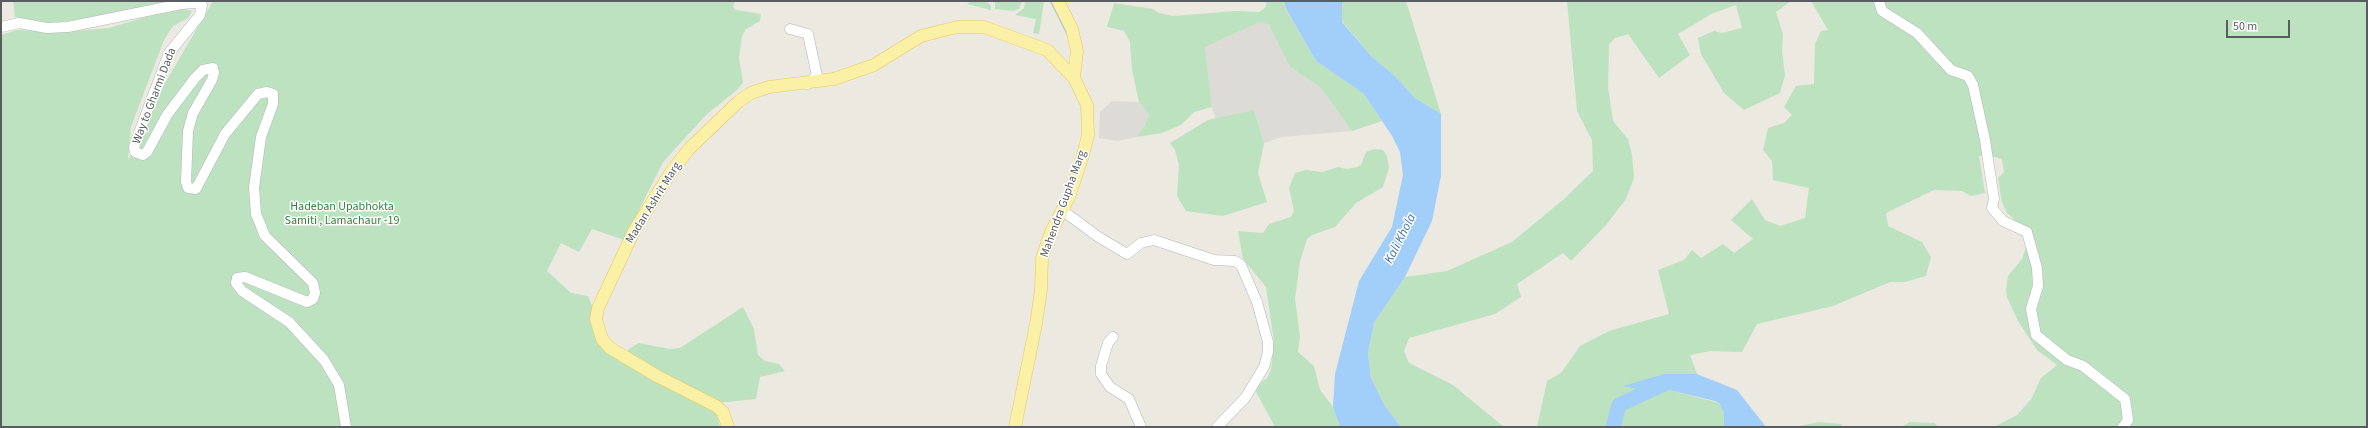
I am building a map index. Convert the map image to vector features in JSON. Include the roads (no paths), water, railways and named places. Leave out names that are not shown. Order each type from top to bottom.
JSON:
[{"type":"main road","points":[[1058,1],[1072,29],[1077,51],[1074,78]]},
{"type":"main road","name":"Madan Ashrit Marg","points":[[728,427],[723,412],[716,406],[657,376],[610,348],[602,339],[598,330],[598,308],[634,231],[670,172],[689,149],[738,102],[752,93],[769,87],[807,84],[834,79],[874,65],[921,36],[958,27],[984,27],[1014,39],[1030,42],[1047,50],[1074,78]]},
{"type":"main road","name":"Mahendra Gupha Marg","points":[[1015,427],[1036,324],[1042,258],[1051,232],[1077,173],[1088,135],[1087,105],[1074,78]]},
{"type":"street","points":[[1879,1],[1882,11],[1917,33],[1952,70],[1968,76],[1973,85],[1985,140],[1994,199],[1992,208],[2003,221],[2028,232],[2037,268],[2038,286],[2031,309],[2036,335],[2067,360],[2083,366],[2125,399],[2128,420],[2123,427]]},
{"type":"street","name":"Way to Gharmi Dada","points":[[2,26],[19,23],[47,28],[68,27],[181,4],[194,3],[202,5],[200,16],[170,50],[134,149],[138,155],[147,152],[167,115],[195,78],[203,70],[213,68],[214,73],[212,80],[193,113],[188,131],[187,187],[196,189],[201,182],[212,156],[225,134],[258,94],[267,92],[273,94],[273,104],[261,137],[254,188],[256,214],[264,236],[313,283],[315,293],[313,299],[307,302],[244,277],[237,278],[236,282],[242,291],[289,322],[324,360],[339,385],[346,427]]},
{"type":"street","points":[[790,29],[808,34],[817,76],[807,84]]},
{"type":"street","points":[[1062,210],[1097,236],[1127,254],[1141,243],[1154,240],[1214,260],[1238,262],[1257,302],[1268,342],[1264,367],[1245,398],[1217,427]]},
{"type":"street","points":[[1113,337],[1108,343],[1101,366],[1102,374],[1110,387],[1129,399],[1141,427]]},
{"type":"water","points":[[1284,1],[1342,1],[1342,22],[1372,57],[1395,76],[1415,98],[1441,114],[1441,176],[1432,221],[1405,277],[1374,323],[1368,353],[1371,378],[1385,406],[1401,427],[1340,427],[1333,407],[1335,374],[1359,281],[1392,227],[1403,175],[1400,152],[1392,136],[1364,94],[1316,61],[1286,9]]},
{"type":"water","points":[[1664,374],[1697,374],[1737,390],[1766,427],[1724,427],[1724,413],[1719,403],[1715,401],[1669,390],[1653,392],[1623,386]]},
{"type":"waterway","points":[[1051,1],[1067,33]]},
{"type":"waterway","name":"Kali Khola","points":[[1613,427],[1619,405],[1666,383]]},
{"type":"park label","name":"Hadeban Upabhokta Samiti , Lamachaur -19","points":[[342,214]]}]
